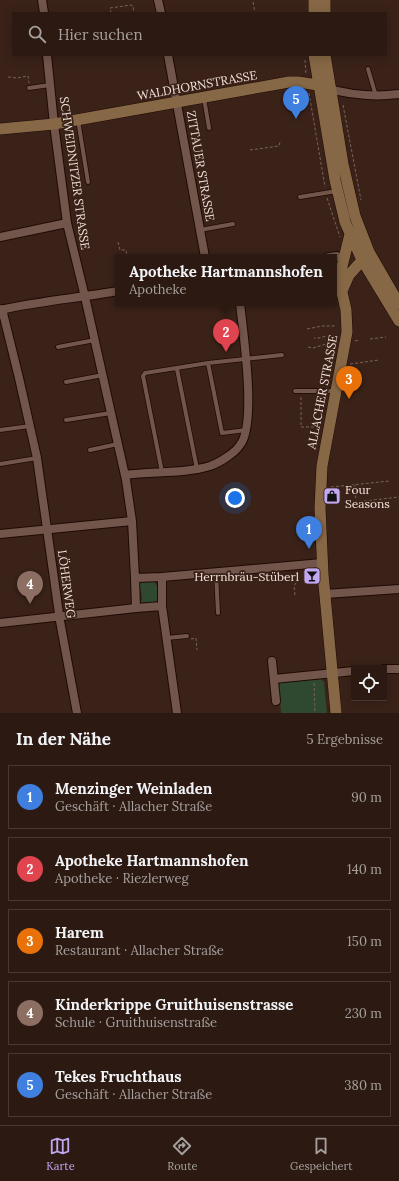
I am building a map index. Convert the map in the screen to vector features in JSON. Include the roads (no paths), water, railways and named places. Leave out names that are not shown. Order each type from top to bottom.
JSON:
[{"type":"street","points":[[42,0],[44,12]]},
{"type":"street","points":[[158,0],[161,12]]},
{"type":"street","points":[[314,0],[314,12]]},
{"type":"street","points":[[325,0],[325,12]]},
{"type":"street","name":"SCHWEIDNITZER STRASSE","points":[[48,56],[54,124],[68,223],[125,476],[132,520],[136,608]]},
{"type":"street","name":"ZITTAUER STRASSE","points":[[168,56],[204,254]]},
{"type":"street","points":[[314,56],[337,191],[343,216],[355,233],[399,321]]},
{"type":"street","points":[[325,56],[335,90],[355,233]]},
{"type":"street","name":"WALDHORNSTRASSE","points":[[0,129],[54,124],[289,82],[303,82],[335,90],[376,96],[399,94]]},
{"type":"street","points":[[0,237],[68,223]]},
{"type":"street","name":"ALLACHER STRASSE","points":[[336,713],[320,534],[321,487],[322,466],[347,332],[346,310],[339,279],[343,259],[355,233]]},
{"type":"street","points":[[337,256],[343,259]]},
{"type":"street","points":[[342,291],[349,275],[366,256]]},
{"type":"street","points":[[366,256],[399,304]]},
{"type":"street","points":[[1,310],[54,300],[85,297],[115,292]]},
{"type":"street","points":[[125,476],[197,469],[211,465],[226,458],[241,445],[246,430],[249,410],[246,359],[240,306]]},
{"type":"street","name":"LÖHERWEG","points":[[1,310],[37,458],[59,617],[77,713]]},
{"type":"street","points":[[0,534],[132,520]]},
{"type":"street","points":[[135,578],[322,563]]},
{"type":"street","points":[[162,577],[162,606],[177,713]]},
{"type":"street","points":[[325,594],[399,589]]},
{"type":"street","points":[[0,623],[162,606]]},
{"type":"street","points":[[272,661],[276,701]]},
{"type":"street","points":[[387,670],[399,669]]},
{"type":"street","points":[[274,679],[351,671]]},
{"type":"lane","points":[[368,69],[376,96]]},
{"type":"lane","points":[[29,88],[50,85]]},
{"type":"lane","points":[[204,98],[209,128]]},
{"type":"lane","points":[[78,120],[88,182]]},
{"type":"lane","points":[[300,197],[337,191]]},
{"type":"lane","points":[[200,230],[233,224]]},
{"type":"lane","points":[[58,347],[95,340]]},
{"type":"lane","points":[[162,472],[143,376],[145,373],[208,363],[282,355]]},
{"type":"lane","points":[[208,363],[222,433],[246,430]]},
{"type":"lane","points":[[177,369],[197,469]]},
{"type":"lane","points":[[66,382],[103,375]]},
{"type":"lane","points":[[296,391],[336,391]]},
{"type":"lane","points":[[66,420],[111,413]]},
{"type":"lane","points":[[0,430],[30,426]]},
{"type":"lane","points":[[90,450],[118,444]]},
{"type":"lane","points":[[0,464],[37,458]]},
{"type":"lane","points":[[216,572],[218,613]]},
{"type":"lane","points":[[166,638],[186,636]]},
{"type":"place","name":"Tekes Fruchthaus","points":[[296,119]]},
{"type":"place","name":"Apotheke Hartmannshofen","points":[[226,352]]},
{"type":"place","name":"Harem","points":[[349,399]]},
{"type":"place","name":"Four Seasons","points":[[332,496]]},
{"type":"place","name":"Menzinger Weinladen","points":[[309,549]]},
{"type":"place","name":"Herrnbräu-Stüberl","points":[[312,576]]},
{"type":"place","name":"Kinderkrippe Gruithuisenstrasse","points":[[30,604]]}]
